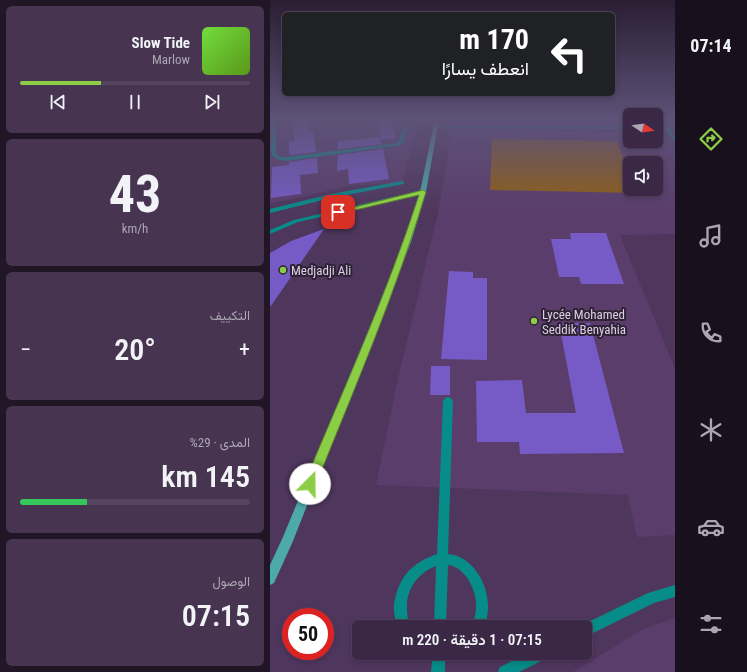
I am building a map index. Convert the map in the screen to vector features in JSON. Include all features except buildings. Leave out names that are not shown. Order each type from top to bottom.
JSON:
[{"type":"main road","points":[[270,579],[287,541],[408,242],[423,192],[431,150]]},
{"type":"street","points":[[273,150],[273,153],[278,158],[286,159],[352,150]]},
{"type":"street","points":[[270,211],[331,196],[402,183]]},
{"type":"street","points":[[270,232],[296,221],[423,192]]},
{"type":"street","points":[[440,620],[448,401]]},
{"type":"street","points":[[402,620],[400,608],[402,594],[407,581],[420,567],[430,561],[442,559],[453,560],[464,566],[476,580],[481,593],[482,607],[479,620]]},
{"type":"street","points":[[592,627],[652,597],[675,591]]},
{"type":"street","points":[[438,672],[439,660]]},
{"type":"street","points":[[505,672],[528,660]]},
{"type":"shaded area","points":[[270,150],[411,150],[402,183],[349,186],[270,204]]},
{"type":"shaded area","name":"Lycée Mohamed Seddik Benyahia","points":[[449,150],[675,150],[675,234],[620,235],[675,369],[675,535],[637,537],[628,495],[376,485],[398,378],[438,213]]},
{"type":"shaded area","points":[[492,150],[621,150],[623,157],[623,193],[490,190]]},
{"type":"shaded area","points":[[675,618],[675,672],[573,672],[643,629]]},
{"type":"place","name":"Medjadji Ali","points":[[283,270]]},
{"type":"place","name":"Lycée Mohamed Seddik Benyahia","points":[[534,321]]},
{"type":"route","points":[[310,484],[408,242],[423,192],[338,212]]}]
